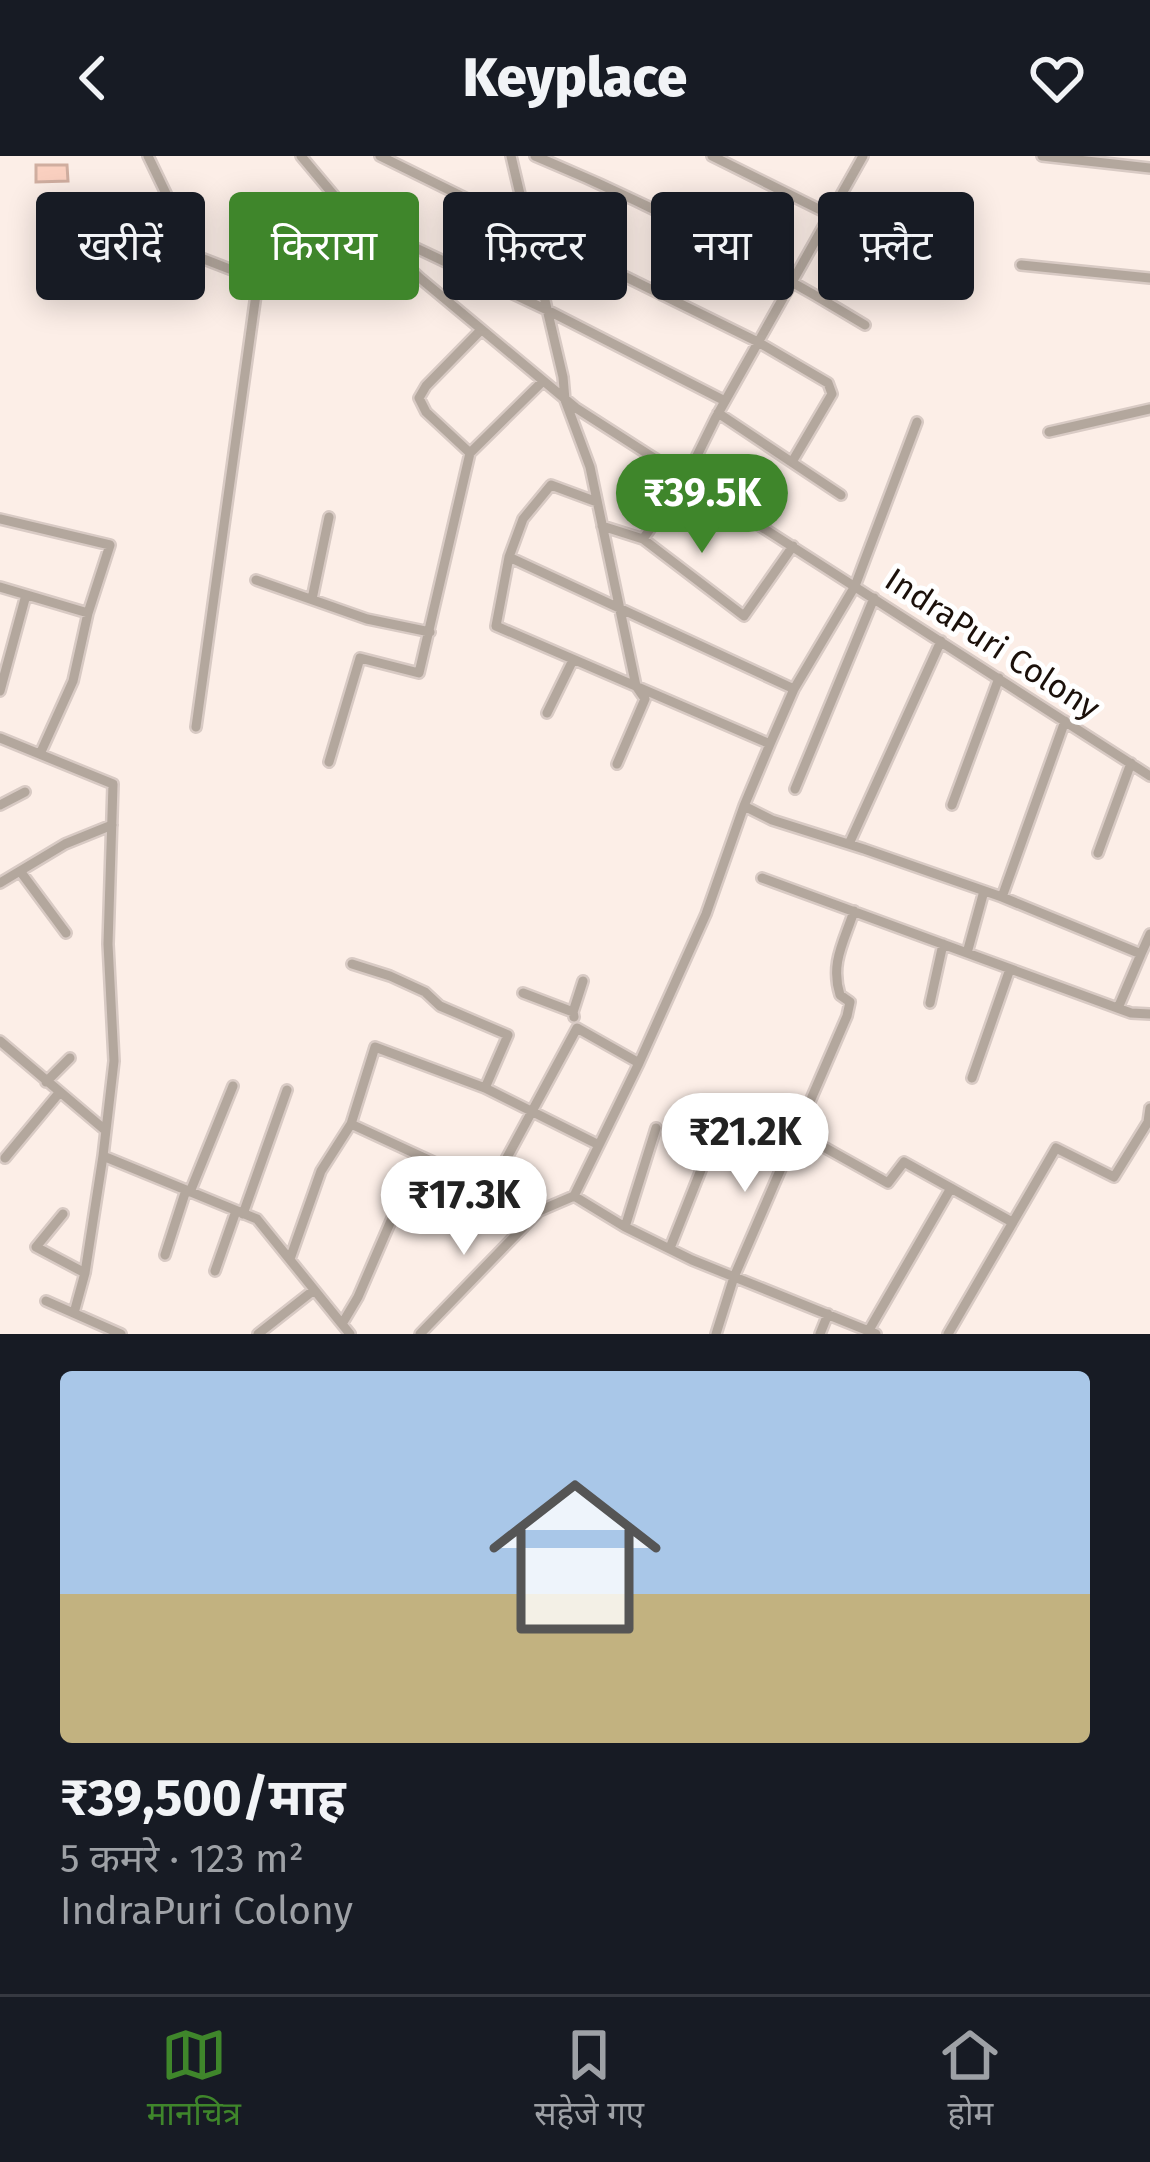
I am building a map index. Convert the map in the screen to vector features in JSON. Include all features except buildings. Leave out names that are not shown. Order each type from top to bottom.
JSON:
[{"type":"street","points":[[148,156],[196,256],[258,280],[196,727]]},
{"type":"street","name":"IndraPuri Colony","points":[[301,156],[342,205],[421,279],[565,400],[1150,776]]},
{"type":"street","points":[[380,156],[453,192]]},
{"type":"street","points":[[511,156],[519,192]]},
{"type":"street","points":[[535,156],[651,209]]},
{"type":"street","points":[[712,156],[818,210]]},
{"type":"street","points":[[843,192],[863,156]]},
{"type":"street","points":[[1042,156],[1150,168]]},
{"type":"street","points":[[794,277],[818,235]]},
{"type":"street","points":[[419,249],[725,401]]},
{"type":"street","points":[[1021,265],[1150,278]]},
{"type":"street","points":[[627,278],[758,342],[828,383],[832,394],[792,462]]},
{"type":"street","points":[[794,282],[865,325]]},
{"type":"street","points":[[545,300],[565,400],[590,467],[636,686],[645,699],[617,764]]},
{"type":"street","points":[[643,539],[686,478],[781,300]]},
{"type":"street","points":[[470,453],[425,412],[419,398],[481,330]]},
{"type":"street","points":[[329,762],[360,658],[419,673],[470,453],[543,381]]},
{"type":"street","points":[[1049,432],[1150,409]]},
{"type":"street","points":[[718,413],[841,496]]},
{"type":"street","points":[[420,1334],[538,1210],[574,1196],[706,914],[744,806],[794,689],[855,586],[917,422]]},
{"type":"street","points":[[597,502],[551,485],[523,519],[509,557],[496,626],[770,744]]},
{"type":"street","points":[[312,598],[329,517]]},
{"type":"street","points":[[0,519],[110,545],[73,681],[40,754]]},
{"type":"street","points":[[602,526],[643,539],[744,616],[793,546]]},
{"type":"street","points":[[509,557],[794,689]]},
{"type":"street","points":[[256,580],[367,619],[430,632]]},
{"type":"street","points":[[0,587],[88,613]]},
{"type":"street","points":[[0,691],[26,595]]},
{"type":"street","points":[[795,788],[874,598]]},
{"type":"street","points":[[849,844],[941,640]]},
{"type":"street","points":[[548,712],[573,660]]},
{"type":"street","points":[[952,805],[999,678]]},
{"type":"street","points":[[1002,897],[1065,721]]},
{"type":"street","points":[[0,738],[113,784],[108,944],[114,1061],[104,1156],[74,1313]]},
{"type":"street","points":[[1098,854],[1131,763]]},
{"type":"street","points":[[0,805],[25,792]]},
{"type":"street","points":[[744,806],[772,820],[1002,897],[1141,954]]},
{"type":"street","points":[[0,883],[65,844],[112,825]]},
{"type":"street","points":[[20,871],[66,933]]},
{"type":"street","points":[[762,878],[1118,1008],[1150,1014]]},
{"type":"street","points":[[967,953],[984,891]]},
{"type":"street","points":[[716,1334],[734,1277],[850,1002],[840,995],[835,978],[854,911]]},
{"type":"street","points":[[1118,1008],[1150,934]]},
{"type":"street","points":[[930,1003],[943,944]]},
{"type":"street","points":[[352,964],[390,976],[425,992],[440,1006],[508,1035],[485,1088]]},
{"type":"street","points":[[971,1078],[1010,969]]},
{"type":"street","points":[[490,1189],[577,1028],[573,1012],[583,981]]},
{"type":"street","points":[[523,993],[573,1012]]},
{"type":"street","points":[[577,1028],[639,1063]]},
{"type":"street","points":[[0,1040],[105,1130]]},
{"type":"street","points":[[290,1259],[321,1171],[351,1124],[376,1048],[485,1088],[599,1145]]},
{"type":"street","points":[[46,1082],[70,1058]]},
{"type":"street","points":[[165,1255],[233,1086]]},
{"type":"street","points":[[215,1271],[287,1090]]},
{"type":"street","points":[[5,1158],[59,1093]]},
{"type":"street","points":[[948,1334],[1056,1148],[1114,1177],[1149,1123],[1150,1108]]},
{"type":"street","points":[[351,1124],[538,1210]]},
{"type":"street","points":[[625,1226],[656,1128]]},
{"type":"street","points":[[797,1132],[888,1183],[904,1162],[1012,1222]]},
{"type":"street","points":[[104,1156],[257,1220],[346,1329]]},
{"type":"street","points":[[346,1329],[419,1156]]},
{"type":"street","points":[[670,1248],[701,1170]]},
{"type":"street","points":[[574,1196],[670,1248],[873,1332],[951,1188]]},
{"type":"street","points":[[63,1214],[36,1247],[85,1273]]},
{"type":"street","points":[[258,1334],[314,1290]]},
{"type":"street","points":[[46,1301],[121,1334]]},
{"type":"street","points":[[820,1334],[828,1314]]}]
